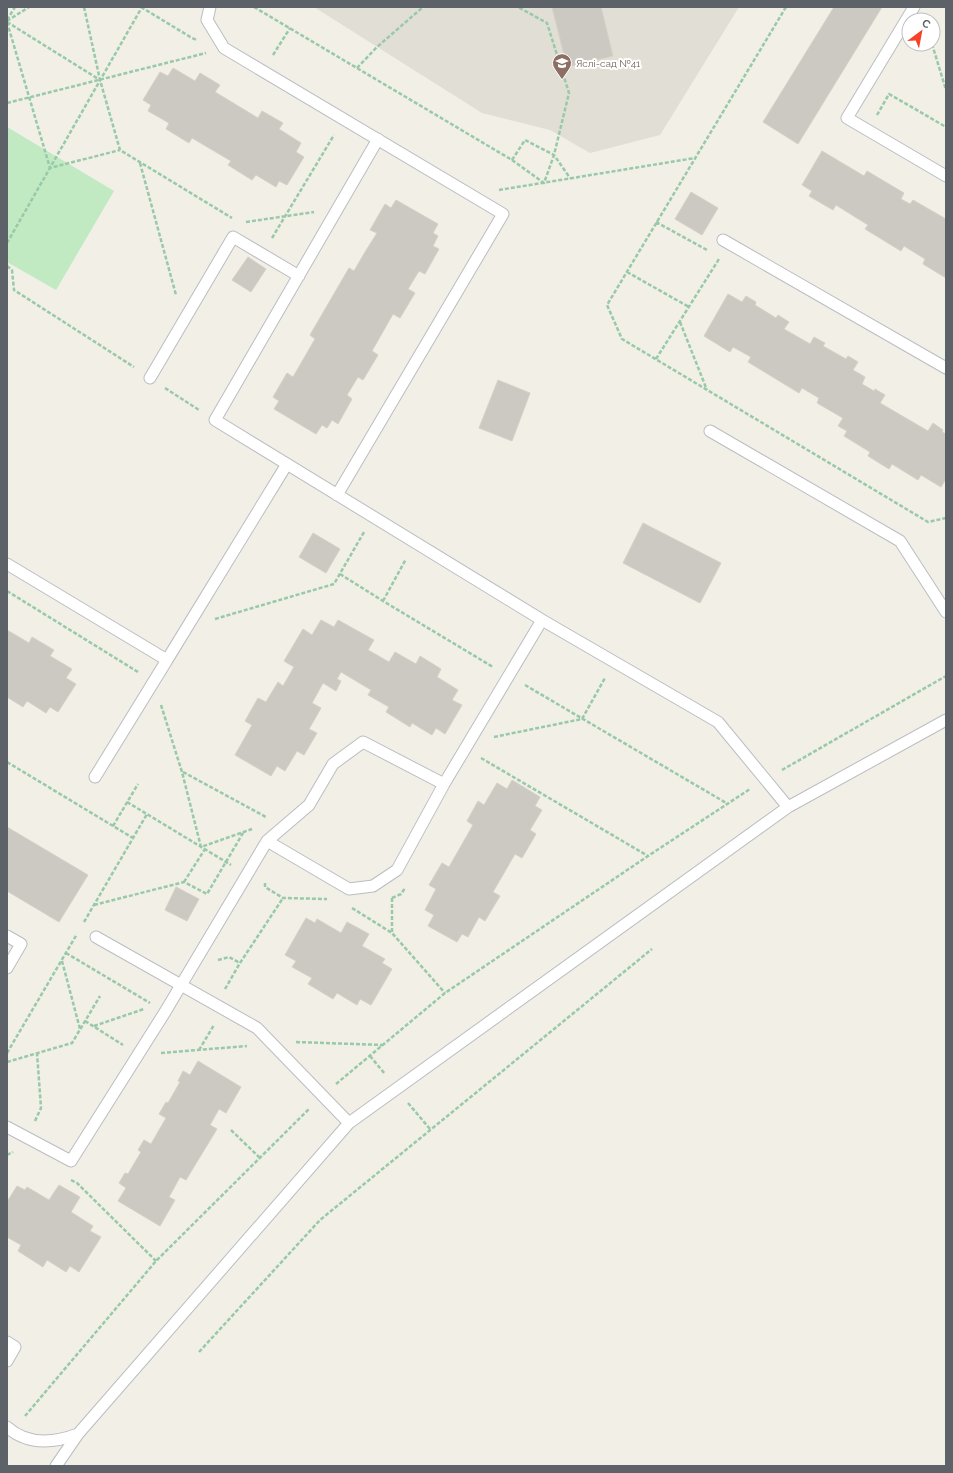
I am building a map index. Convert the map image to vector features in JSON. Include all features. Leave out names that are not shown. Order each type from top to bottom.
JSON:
[{"type":"lane","points":[[210,7],[207,20],[224,48],[503,214],[337,495]]},
{"type":"lane","points":[[914,7],[847,118],[946,176]]},
{"type":"lane","points":[[378,139],[215,420],[542,620],[718,722],[788,807]]},
{"type":"lane","points":[[150,378],[233,237],[299,276]]},
{"type":"lane","points":[[723,240],[946,368]]},
{"type":"lane","points":[[710,431],[900,541],[946,612]]},
{"type":"lane","points":[[96,777],[287,464]]},
{"type":"lane","points":[[7,564],[167,660]]},
{"type":"lane","points":[[267,841],[349,889],[373,886],[397,870],[444,784],[542,620]]},
{"type":"lane","points":[[56,1466],[78,1434],[350,1123],[788,807],[946,720]]},
{"type":"lane","points":[[7,1127],[71,1161],[165,1012],[267,841],[279,824],[309,805],[333,764],[363,742],[444,784]]},
{"type":"lane","points":[[7,936],[21,944],[7,968]]},
{"type":"lane","points":[[96,937],[257,1028],[350,1123]]},
{"type":"lane","points":[[7,1342],[15,1347],[7,1361]]},
{"type":"lane","points":[[9,1429],[28,1439],[44,1442],[62,1440],[78,1434]]},
{"type":"path","points":[[15,7],[7,21],[50,168]]},
{"type":"path","points":[[7,21],[29,7]]},
{"type":"path","points":[[84,7],[100,80],[120,150],[247,226]]},
{"type":"path","points":[[7,243],[141,7],[192,38],[224,48]]},
{"type":"path","points":[[255,7],[512,160],[544,183]]},
{"type":"path","points":[[357,68],[377,47],[423,7]]},
{"type":"path","points":[[518,7],[547,23],[569,94],[554,155],[544,183]]},
{"type":"path","points":[[786,7],[607,305],[622,339],[928,522],[946,518]]},
{"type":"path","points":[[7,21],[100,80]]},
{"type":"path","points":[[263,71],[290,28]]},
{"type":"path","points":[[7,103],[224,48]]},
{"type":"path","points":[[934,52],[946,90]]},
{"type":"path","points":[[867,130],[889,94],[946,127]]},
{"type":"path","points":[[270,240],[343,119]]},
{"type":"path","points":[[512,160],[525,140],[554,155],[570,178]]},
{"type":"path","points":[[50,168],[120,150]]},
{"type":"path","points":[[471,195],[695,158]]},
{"type":"path","points":[[140,162],[184,321]]},
{"type":"path","points":[[233,237],[242,223],[338,209]]},
{"type":"path","points":[[656,222],[707,251]]},
{"type":"path","points":[[656,359],[720,258],[714,254]]},
{"type":"path","points":[[7,266],[12,270],[14,290],[215,420]]},
{"type":"path","points":[[627,272],[689,307]]},
{"type":"path","points":[[680,322],[707,390]]},
{"type":"path","points":[[187,628],[334,584],[373,517]]},
{"type":"path","points":[[383,601],[415,543]]},
{"type":"path","points":[[340,574],[509,676],[728,804]]},
{"type":"path","points":[[468,745],[582,719],[615,662]]},
{"type":"path","points":[[9,1429],[156,1262],[323,1095],[445,993],[765,779],[946,676]]},
{"type":"path","points":[[468,745],[480,757],[648,856]]},
{"type":"path","points":[[476,764],[480,757]]},
{"type":"path","points":[[7,762],[134,838]]},
{"type":"path","points":[[182,772],[279,824]]},
{"type":"path","points":[[113,826],[138,784]]},
{"type":"path","points":[[127,802],[247,875]]},
{"type":"path","points":[[201,847],[243,832],[279,824]]},
{"type":"path","points":[[94,906],[184,882],[207,894],[243,832]]},
{"type":"path","points":[[184,882],[205,849]]},
{"type":"path","points":[[266,882],[265,887],[283,898],[328,899]]},
{"type":"path","points":[[386,899],[401,894],[405,887]]},
{"type":"path","points":[[223,993],[283,898]]},
{"type":"path","points":[[392,898],[392,933]]},
{"type":"path","points":[[355,905],[348,906],[392,933],[445,993]]},
{"type":"path","points":[[199,1352],[320,1220],[652,949]]},
{"type":"path","points":[[66,954],[154,1005],[93,1026]]},
{"type":"path","points":[[216,961],[229,957],[240,964]]},
{"type":"path","points":[[62,960],[80,1029]]},
{"type":"path","points":[[7,1062],[72,1042],[100,996]]},
{"type":"path","points":[[85,1021],[138,1055]]},
{"type":"path","points":[[199,1050],[214,1024]]},
{"type":"path","points":[[157,1053],[161,1047]]},
{"type":"path","points":[[7,1154],[20,1149],[41,1108],[37,1053]]},
{"type":"path","points":[[231,1130],[260,1158]]},
{"type":"path","points":[[77,1183],[81,1176]]},
{"type":"path","points":[[70,1179],[77,1183],[156,1262]]},
{"type":"shaded area","name":"Яслі-сад №41","points":[[314,7],[739,7],[660,135],[590,153],[550,130],[482,113]]},
{"type":"green space","points":[[7,127],[114,191],[56,290],[7,262]]},
{"type":"building","points":[[552,7],[601,7],[613,56],[567,67]]},
{"type":"building","points":[[834,7],[882,7],[798,144],[763,122]]},
{"type":"building","points":[[173,68],[195,81],[200,73],[220,85],[215,92],[258,118],[262,111],[283,123],[279,129],[301,143],[296,152],[304,157],[287,185],[279,181],[276,187],[256,175],[252,180],[228,165],[231,161],[192,138],[189,143],[166,129],[169,123],[148,111],[151,105],[143,100],[160,72],[168,76]]},
{"type":"building","points":[[822,151],[864,176],[867,171],[904,193],[901,199],[910,204],[913,200],[946,219],[946,278],[923,264],[925,259],[904,246],[901,251],[865,229],[868,225],[836,205],[833,210],[809,196],[812,191],[802,185]]},
{"type":"building","points":[[691,192],[718,208],[702,235],[675,219]]},
{"type":"building","points":[[396,200],[438,224],[433,233],[438,236],[433,246],[439,249],[425,274],[419,271],[408,289],[415,293],[400,318],[393,314],[372,351],[378,355],[363,380],[358,377],[347,395],[352,399],[338,424],[332,420],[327,428],[322,425],[316,434],[274,409],[279,401],[273,397],[287,373],[293,377],[315,339],[310,335],[349,268],[354,271],[377,233],[370,230],[385,204],[391,208]]},
{"type":"building","points":[[248,257],[266,269],[251,292],[232,280]]},
{"type":"building","points":[[728,294],[742,302],[746,296],[756,302],[755,305],[776,318],[778,315],[789,322],[784,329],[810,344],[814,337],[825,343],[823,346],[846,359],[848,356],[858,362],[853,370],[865,377],[862,384],[885,395],[880,403],[928,431],[933,423],[943,430],[942,432],[946,434],[946,479],[941,487],[921,475],[918,480],[892,464],[889,469],[868,456],[870,452],[844,436],[847,431],[838,426],[843,418],[817,403],[819,398],[802,388],[799,393],[748,362],[751,357],[733,347],[730,352],[704,336]]},
{"type":"building","points":[[498,380],[530,393],[512,441],[479,428]]},
{"type":"building","points":[[643,523],[721,563],[700,603],[623,563]]},
{"type":"building","points":[[313,533],[340,549],[326,573],[299,557]]},
{"type":"building","points":[[321,620],[334,627],[338,620],[374,640],[368,650],[389,662],[395,652],[416,664],[420,656],[441,669],[437,677],[458,690],[452,700],[462,705],[445,734],[436,728],[432,735],[412,723],[410,727],[386,712],[389,707],[368,695],[371,690],[341,672],[337,679],[341,681],[336,691],[323,683],[312,703],[321,708],[309,729],[317,733],[304,755],[297,751],[285,771],[277,766],[271,776],[235,755],[252,725],[245,721],[258,698],[266,702],[278,682],[283,686],[294,667],[284,661],[303,629],[312,635]]},
{"type":"building","points":[[7,630],[29,643],[32,637],[54,650],[50,656],[72,669],[66,678],[76,684],[58,712],[50,707],[46,713],[27,701],[23,707],[7,697]]},
{"type":"building","points":[[512,780],[540,797],[535,806],[542,810],[530,830],[536,834],[522,858],[515,854],[493,892],[500,896],[485,921],[479,917],[468,937],[462,934],[457,942],[428,926],[434,915],[425,910],[436,889],[429,885],[442,863],[449,867],[473,825],[467,821],[478,801],[484,805],[497,783],[507,789]]},
{"type":"building","points":[[7,827],[88,875],[59,922],[7,891]]},
{"type":"building","points":[[176,887],[199,899],[187,921],[165,910]]},
{"type":"building","points":[[306,918],[315,923],[317,919],[341,933],[347,922],[369,934],[362,946],[385,959],[382,963],[392,969],[371,1005],[360,999],[357,1005],[337,993],[333,999],[308,984],[312,978],[292,967],[296,961],[285,955]]},
{"type":"building","points":[[198,1061],[241,1087],[226,1113],[219,1109],[210,1125],[217,1129],[186,1180],[180,1177],[169,1197],[175,1200],[160,1226],[118,1201],[126,1188],[119,1183],[125,1173],[128,1174],[141,1152],[138,1150],[144,1140],[151,1144],[166,1118],[159,1114],[166,1102],[168,1103],[180,1082],[178,1081],[183,1071],[190,1075]]},
{"type":"building","points":[[59,1185],[80,1197],[71,1212],[93,1226],[90,1231],[101,1237],[79,1272],[70,1266],[66,1272],[47,1260],[43,1267],[18,1251],[21,1245],[7,1237],[7,1202],[17,1186],[25,1190],[27,1187],[49,1200]]},
{"type":"place","name":"Яслі-сад №41","points":[[562,80]]}]
